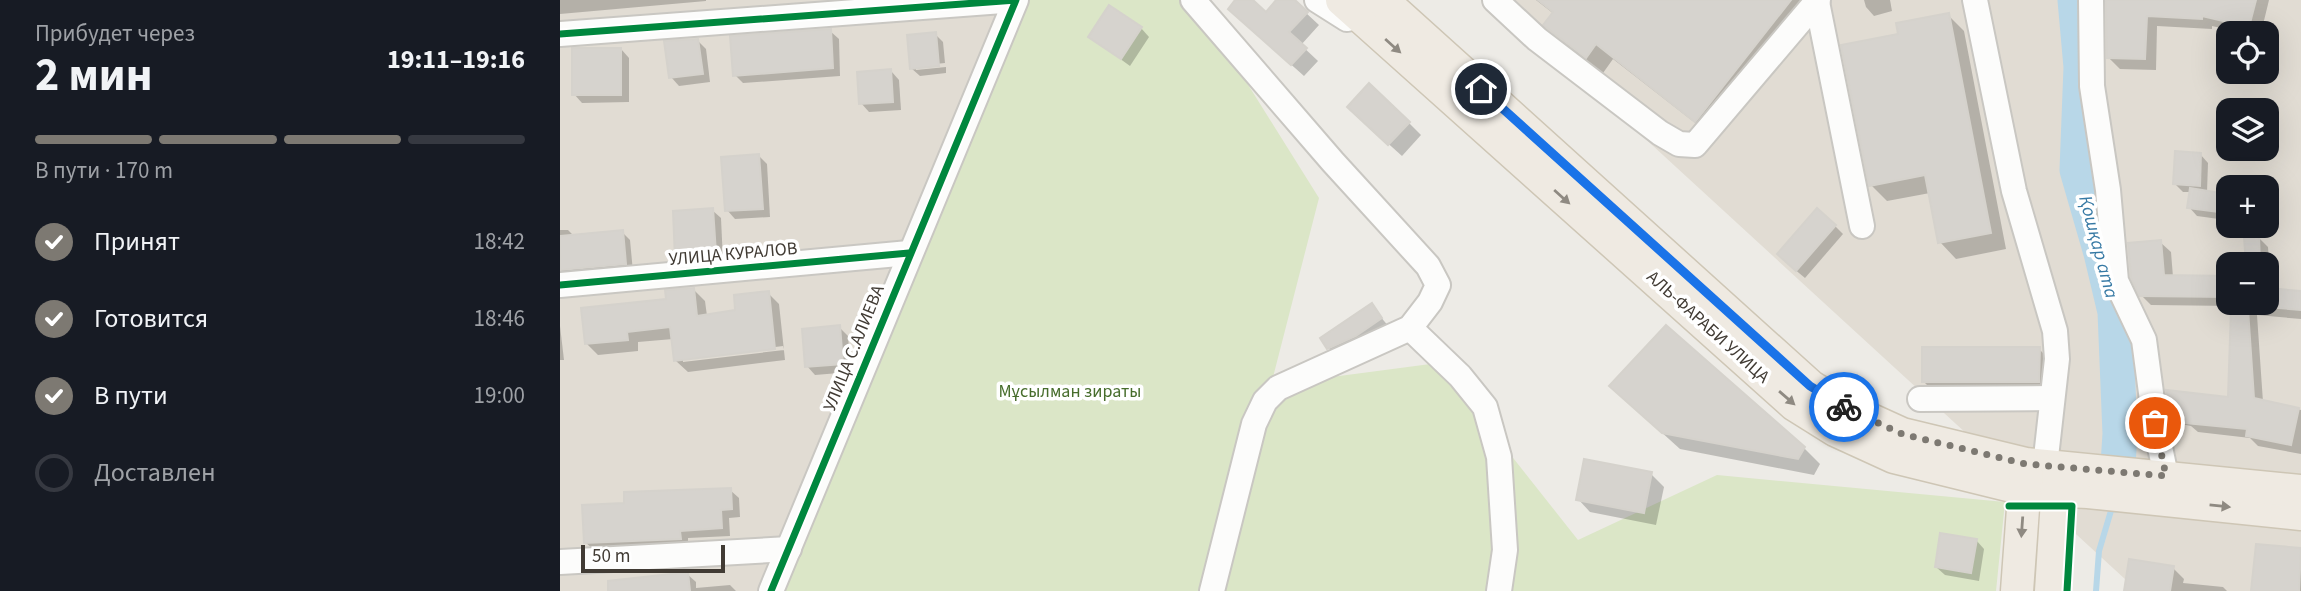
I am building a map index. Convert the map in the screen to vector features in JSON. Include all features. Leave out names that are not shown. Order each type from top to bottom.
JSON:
[{"type":"main road","name":"АЛЬ-ФАРАБИ УЛИЦА","points":[[1361,5],[1810,386],[1847,409],[1902,434],[2056,477],[2156,483]]},
{"type":"main road","points":[[2017,591],[2056,477]]},
{"type":"main road","points":[[2051,591],[2056,477]]},
{"type":"main road","points":[[2156,483],[2301,491]]},
{"type":"main road","points":[[2156,483],[2301,514]]},
{"type":"street","points":[[560,34],[1016,0]]},
{"type":"street","name":"УЛИЦА С.АЛИЕВА","points":[[771,591],[1016,0]]},
{"type":"street","points":[[1193,0],[1333,162],[1428,266],[1438,285],[1430,302],[1410,328],[1278,388],[1265,401],[1254,424],[1212,591]]},
{"type":"street","points":[[1317,0],[1347,19],[1361,5]]},
{"type":"street","points":[[1495,0],[1537,39],[1660,133],[1679,144],[1695,145],[1818,1]]},
{"type":"street","points":[[1975,0],[2014,191],[2055,331],[2057,359],[2052,398],[2056,477]]},
{"type":"street","points":[[2091,0],[2092,86],[2108,190],[2116,281],[2144,340],[2155,423],[2156,483]]},
{"type":"street","points":[[1818,1],[1862,226]]},
{"type":"street","name":"УЛИЦА КУРАЛОВ","points":[[560,285],[909,253]]},
{"type":"street","points":[[1410,328],[1460,376],[1485,407],[1499,457],[1505,550],[1499,591]]},
{"type":"street","points":[[1920,399],[2052,398]]},
{"type":"street","points":[[560,562],[789,549]]},
{"type":"shaded area","points":[[560,0],[1037,0],[780,591],[560,591]]},
{"type":"shaded area","points":[[1494,0],[2301,0],[2301,591],[2138,591]]},
{"type":"green space","name":"Мұсылман зираты","points":[[1016,0],[1195,0],[1319,198],[1271,385],[1438,363],[1578,540],[1717,475],[2005,502],[1996,591],[770,591]]},
{"type":"building","points":[[1235,0],[1253,0],[1266,12],[1276,0],[1295,0],[1308,12],[1289,32],[1307,48],[1291,65],[1228,9]]},
{"type":"building","points":[[1538,0],[1791,0],[1695,122],[1596,44],[1586,58],[1543,25],[1553,12]]},
{"type":"building","points":[[2106,0],[2256,0],[2251,21],[2223,21],[2202,16],[2202,19],[2147,16],[2145,59],[2107,58]]},
{"type":"building","points":[[1109,5],[1142,27],[1121,59],[1088,37]]},
{"type":"building","points":[[1949,13],[1991,233],[1938,243],[1925,175],[1869,186],[1841,45],[1898,34],[1896,23]]},
{"type":"building","points":[[831,29],[833,68],[733,76],[730,36]]},
{"type":"building","points":[[936,32],[939,66],[910,69],[907,35]]},
{"type":"building","points":[[698,39],[703,74],[669,78],[664,41]]},
{"type":"building","points":[[572,48],[621,48],[621,95],[572,95]]},
{"type":"building","points":[[891,69],[893,102],[859,104],[857,72]]},
{"type":"building","points":[[1369,83],[1410,122],[1388,145],[1347,107]]},
{"type":"building","points":[[2175,151],[2201,153],[2200,186],[2173,184]]},
{"type":"building","points":[[759,154],[763,209],[725,211],[721,157]]},
{"type":"building","points":[[2190,188],[2216,192],[2216,212],[2187,208]]},
{"type":"building","points":[[713,208],[716,253],[675,259],[673,211]]},
{"type":"building","points":[[1817,208],[1836,225],[1796,271],[1777,254]]},
{"type":"building","points":[[623,230],[626,264],[560,270],[560,236]]},
{"type":"building","points":[[2244,238],[2259,238],[2260,252],[2245,252]]},
{"type":"building","points":[[2161,240],[2164,275],[2216,276],[2216,297],[2139,296],[2131,278],[2128,243]]},
{"type":"building","points":[[694,288],[697,316],[735,310],[734,295],[769,291],[775,349],[674,361],[670,327],[627,332],[628,340],[585,344],[581,308],[666,299],[665,290]]},
{"type":"building","points":[[2279,289],[2301,291],[2301,310],[2279,308]]},
{"type":"building","points":[[1372,303],[1382,318],[1356,336],[1327,349],[1320,338]]},
{"type":"building","points":[[2231,315],[2248,315],[2254,398],[2299,408],[2291,445],[2246,436],[2247,429],[2186,423],[2186,418],[2169,415],[2166,390],[2228,397]]},
{"type":"building","points":[[840,325],[843,364],[805,367],[802,329]]},
{"type":"building","points":[[1666,325],[1805,447],[1798,459],[1662,433],[1609,386]]},
{"type":"building","points":[[1922,347],[2040,347],[2039,382],[1922,382]]},
{"type":"building","points":[[1584,459],[1652,472],[1644,513],[1576,500]]},
{"type":"building","points":[[731,488],[732,509],[721,510],[722,528],[680,531],[681,539],[584,543],[582,505],[624,503],[624,492]]},
{"type":"building","points":[[1940,533],[1977,539],[1971,573],[1935,567]]},
{"type":"building","points":[[2256,544],[2301,548],[2299,591],[2251,591]]},
{"type":"building","points":[[2129,559],[2174,566],[2170,591],[2124,591]]},
{"type":"building","points":[[688,572],[690,591],[608,591],[608,581]]},
{"type":"waterway","name":"Қошқар ата","points":[[2075,0],[2081,67],[2077,170],[2115,312],[2120,434],[2116,495]]},
{"type":"waterway","points":[[2096,591],[2099,551],[2113,504]]},
{"type":"cycle path","points":[[560,34],[1016,0],[771,591]]},
{"type":"cycle path","points":[[560,285],[909,253]]},
{"type":"cycle path","points":[[2009,506],[2072,506],[2067,591]]},
{"type":"way so far","points":[[1844,407],[1902,434],[2026,464],[2166,476],[2155,423]]},
{"type":"route","points":[[1481,89],[1810,386],[1844,407]]}]
